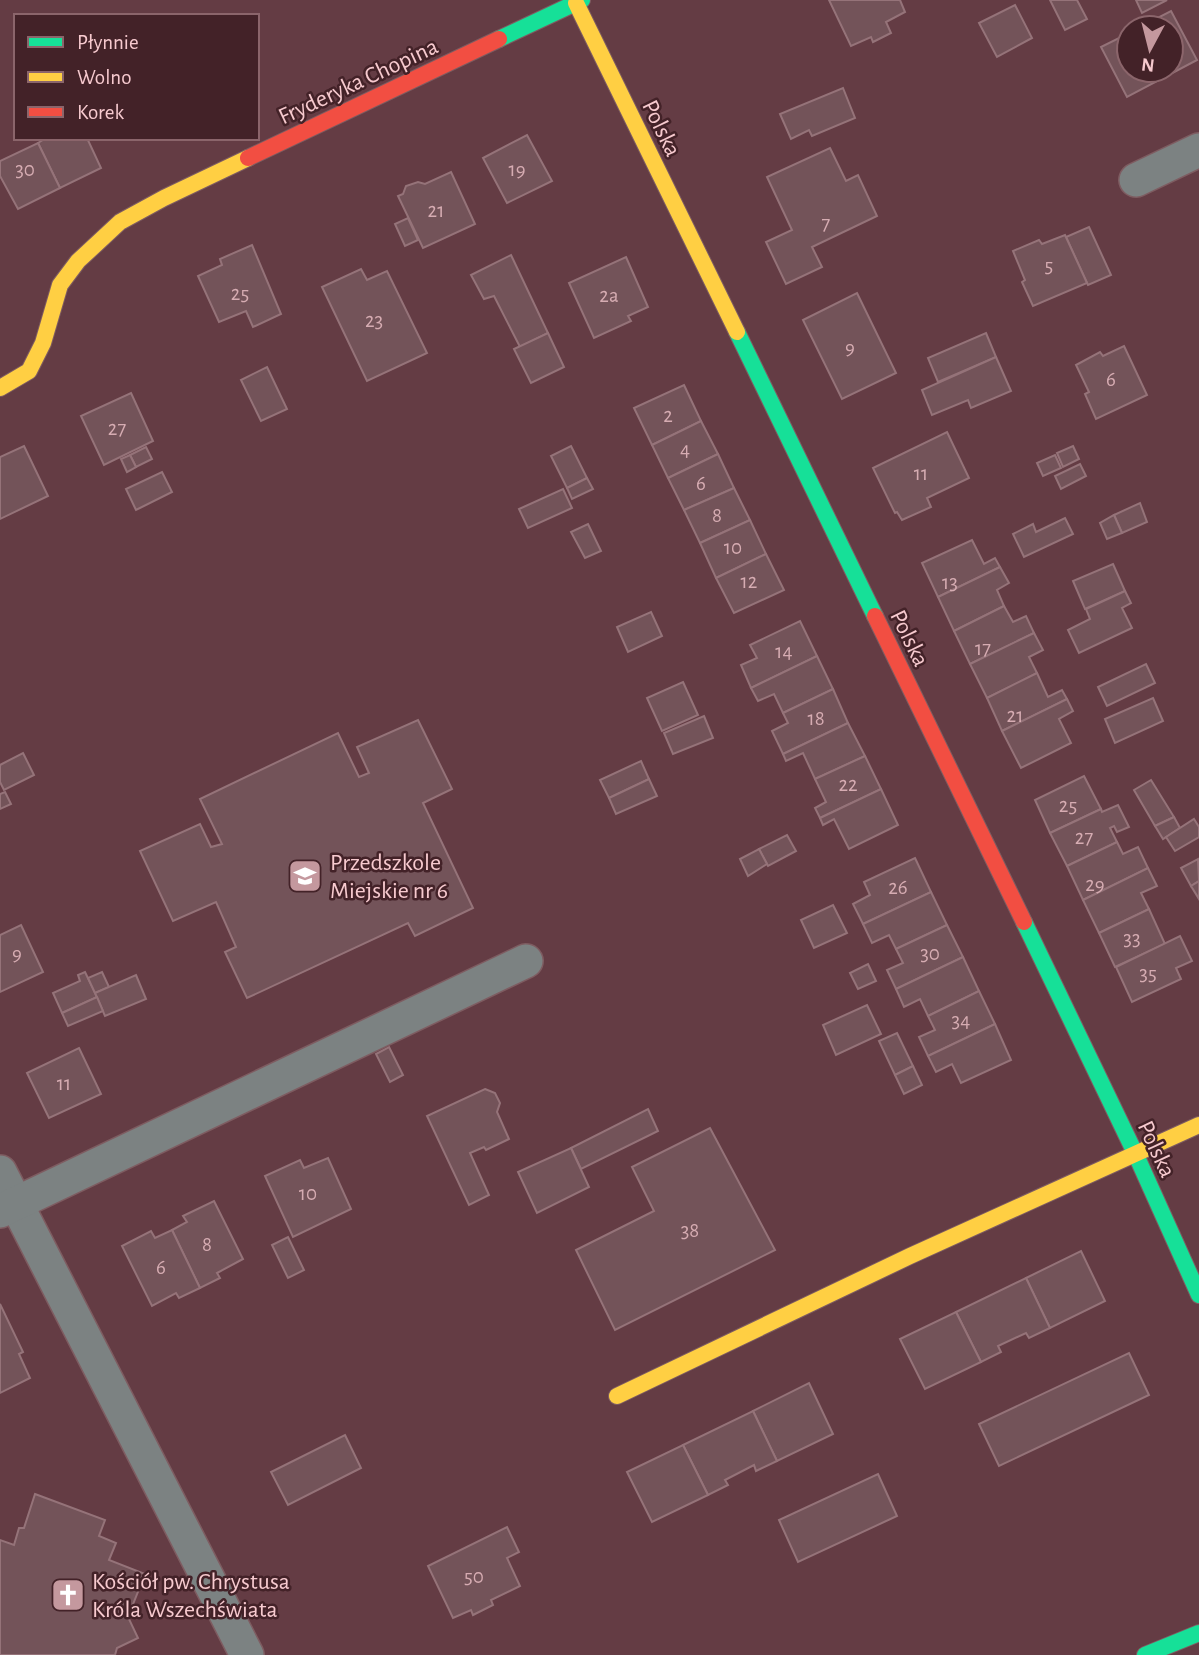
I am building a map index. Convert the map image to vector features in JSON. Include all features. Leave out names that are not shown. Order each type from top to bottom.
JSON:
[{"type":"street","name":"Fryderyka Chopina","points":[[0,388],[29,371],[43,344],[60,285],[78,261],[120,222],[164,198],[579,1]]},
{"type":"street","name":"Polska","points":[[579,1],[1136,1155],[1199,1296]]},
{"type":"street","points":[[1136,180],[1199,150]]},
{"type":"street","points":[[8,1208],[526,961]]},
{"type":"street","points":[[617,1396],[910,1256],[1199,1125]]},
{"type":"street","points":[[0,1172],[8,1208],[247,1655]]},
{"type":"street","points":[[1145,1655],[1199,1633]]},
{"type":"building","points":[[829,0],[900,0],[905,12],[886,22],[891,33],[873,42],[871,37],[851,46]]},
{"type":"building","points":[[1050,0],[1077,0],[1087,19],[1065,30]]},
{"type":"building","points":[[1136,0],[1167,0],[1142,13]]},
{"type":"building","points":[[1015,5],[1032,38],[997,57],[979,23]]},
{"type":"building","points":[[1185,37],[1197,60],[1185,66]]},
{"type":"building","points":[[1115,40],[1115,74],[1101,47]]},
{"type":"building","points":[[1120,84],[1152,84],[1127,97]]},
{"type":"building","points":[[843,88],[855,118],[812,136],[809,130],[791,139],[780,114]]},
{"type":"building","points":[[527,135],[552,181],[507,203],[483,158]]},
{"type":"building","points":[[43,140],[88,140],[101,168],[60,188],[38,143]]},
{"type":"building","points":[[38,143],[60,188],[18,209],[0,176],[0,161]]},
{"type":"building","points":[[830,148],[846,181],[858,175],[877,216],[812,247],[822,267],[786,284],[766,242],[792,230],[767,177]]},
{"type":"building","points":[[451,172],[475,224],[423,248],[398,196],[403,194],[406,186],[418,182],[425,184]]},
{"type":"building","points":[[408,218],[418,240],[405,246],[395,224]]},
{"type":"building","points":[[1089,227],[1111,275],[1088,285],[1066,237]]},
{"type":"building","points":[[1065,235],[1087,283],[1033,306],[1022,282],[1025,280],[1013,251],[1039,240],[1042,244]]},
{"type":"building","points":[[252,245],[281,314],[253,327],[246,311],[219,322],[198,276],[222,265],[220,259]]},
{"type":"building","points":[[511,255],[548,333],[520,347],[494,296],[484,299],[471,275]]},
{"type":"building","points":[[626,257],[648,307],[628,316],[631,321],[594,338],[569,283]]},
{"type":"building","points":[[361,269],[367,280],[387,271],[427,353],[367,381],[322,287]]},
{"type":"building","points":[[857,293],[896,373],[842,399],[803,320]]},
{"type":"building","points":[[548,333],[564,367],[531,383],[514,349]]},
{"type":"building","points":[[986,333],[996,357],[938,382],[928,358]]},
{"type":"building","points":[[1124,346],[1147,395],[1096,419],[1085,394],[1089,392],[1076,365],[1100,352],[1103,356]]},
{"type":"building","points":[[996,357],[1011,391],[971,408],[968,400],[932,415],[922,390]]},
{"type":"building","points":[[267,367],[287,409],[261,421],[241,380]]},
{"type":"building","points":[[684,385],[701,421],[652,445],[634,408]]},
{"type":"building","points":[[131,393],[153,441],[104,465],[81,416]]},
{"type":"building","points":[[701,421],[718,454],[668,478],[652,445]]},
{"type":"building","points":[[947,432],[969,478],[927,498],[931,507],[902,520],[897,512],[895,513],[873,468]]},
{"type":"building","points":[[24,446],[48,496],[0,519],[0,457]]},
{"type":"building","points":[[571,446],[587,478],[567,488],[551,456]]},
{"type":"building","points":[[1073,446],[1079,459],[1063,467],[1057,453]]},
{"type":"building","points":[[146,447],[152,459],[136,467],[130,455]]},
{"type":"building","points":[[718,454],[734,488],[684,510],[668,478]]},
{"type":"building","points":[[130,455],[136,467],[127,472],[121,459]]},
{"type":"building","points":[[1055,455],[1061,468],[1043,476],[1037,463]]},
{"type":"building","points":[[1080,464],[1086,476],[1061,489],[1055,476]]},
{"type":"building","points":[[162,472],[172,492],[136,510],[126,489]]},
{"type":"building","points":[[587,478],[593,489],[572,499],[567,488]]},
{"type":"building","points":[[734,488],[750,520],[700,543],[684,510]]},
{"type":"building","points":[[563,489],[572,508],[528,528],[519,509]]},
{"type":"building","points":[[1140,503],[1147,522],[1122,533],[1114,515]]},
{"type":"building","points":[[1114,515],[1122,533],[1107,539],[1100,523]]},
{"type":"building","points":[[1065,518],[1073,534],[1024,557],[1013,534],[1033,524],[1036,532]]},
{"type":"building","points":[[750,520],[766,554],[716,578],[700,543]]},
{"type":"building","points":[[588,524],[601,551],[585,558],[571,532]]},
{"type":"building","points":[[972,540],[984,564],[995,558],[1000,567],[938,597],[922,563]]},
{"type":"building","points":[[766,554],[784,590],[734,613],[716,578]]},
{"type":"building","points":[[1113,564],[1125,591],[1085,609],[1073,581]]},
{"type":"building","points":[[1000,567],[1009,583],[997,590],[1004,606],[954,631],[938,597]]},
{"type":"building","points":[[1125,591],[1131,603],[1122,608],[1132,628],[1079,653],[1068,630],[1090,619],[1086,609]]},
{"type":"building","points":[[1004,606],[1013,622],[1026,616],[1034,633],[970,664],[954,631]]},
{"type":"building","points":[[651,612],[662,636],[628,652],[617,627]]},
{"type":"building","points":[[800,621],[817,656],[751,688],[741,665],[757,658],[750,645]]},
{"type":"building","points":[[1034,633],[1043,650],[1029,657],[1037,673],[987,698],[970,664]]},
{"type":"building","points":[[817,656],[833,689],[783,713],[774,694],[758,701],[751,688]]},
{"type":"building","points":[[1146,664],[1155,683],[1107,706],[1098,687]]},
{"type":"building","points":[[1037,673],[1048,697],[1062,690],[1067,699],[1002,731],[987,698]]},
{"type":"building","points":[[683,682],[698,715],[662,731],[647,698]]},
{"type":"building","points":[[833,689],[848,723],[783,754],[772,731],[788,723],[783,713]]},
{"type":"building","points":[[1153,698],[1163,721],[1115,743],[1105,719]]},
{"type":"building","points":[[1067,699],[1073,711],[1059,719],[1071,743],[1021,768],[1002,731]]},
{"type":"building","points":[[704,716],[713,738],[673,754],[664,733]]},
{"type":"building","name":"Przedszkole Miejskie nr 6","points":[[418,720],[452,789],[423,803],[473,908],[415,936],[408,923],[247,998],[225,952],[236,947],[216,902],[173,921],[140,851],[200,824],[211,847],[222,844],[200,799],[338,733],[359,777],[369,773],[357,747]]},
{"type":"building","points":[[848,723],[865,756],[815,779],[803,753],[786,761],[783,754]]},
{"type":"building","points":[[23,753],[34,775],[4,790],[0,782],[0,765]]},
{"type":"building","points":[[865,756],[881,789],[820,818],[815,808],[826,802],[815,779]]},
{"type":"building","points":[[641,761],[649,779],[609,798],[600,780]]},
{"type":"building","points":[[1084,776],[1101,809],[1050,833],[1035,800]]},
{"type":"building","points":[[649,779],[657,796],[616,814],[609,798]]},
{"type":"building","points":[[1151,780],[1174,817],[1155,826],[1134,790]]},
{"type":"building","points":[[881,789],[898,825],[849,849],[834,819],[823,825],[820,818]]},
{"type":"building","points":[[5,792],[11,804],[0,809],[0,794]]},
{"type":"building","points":[[1118,805],[1129,827],[1117,832],[1114,826],[1110,828],[1117,842],[1067,866],[1050,833],[1101,809],[1102,812]]},
{"type":"building","points":[[1174,817],[1180,828],[1163,839],[1155,826]]},
{"type":"building","points":[[1194,819],[1199,827],[1199,837],[1175,851],[1166,837]]},
{"type":"building","points":[[787,835],[796,851],[768,866],[759,849]]},
{"type":"building","points":[[1117,842],[1123,854],[1138,847],[1148,868],[1083,900],[1067,866]]},
{"type":"building","points":[[759,849],[767,864],[748,876],[740,859]]},
{"type":"building","points":[[915,858],[931,892],[863,924],[853,904],[870,895],[864,882]]},
{"type":"building","points":[[1198,859],[1199,881],[1191,886],[1181,868]]},
{"type":"building","points":[[1148,868],[1157,886],[1141,893],[1149,909],[1099,933],[1083,900]]},
{"type":"building","points":[[1199,881],[1199,899],[1191,886]]},
{"type":"building","points":[[931,892],[947,925],[896,949],[889,935],[872,943],[863,924]]},
{"type":"building","points":[[833,905],[847,933],[814,948],[801,920]]},
{"type":"building","points":[[1149,909],[1165,944],[1115,967],[1099,933]]},
{"type":"building","points":[[21,925],[43,972],[0,992],[0,935]]},
{"type":"building","points":[[947,925],[963,957],[896,989],[887,970],[903,963],[896,949]]},
{"type":"building","points":[[1180,936],[1192,961],[1176,968],[1181,979],[1132,1002],[1116,967]]},
{"type":"building","points":[[963,957],[979,991],[928,1016],[920,999],[904,1007],[896,989]]},
{"type":"building","points":[[868,964],[876,981],[858,989],[850,973]]},
{"type":"building","points":[[85,972],[97,997],[62,1013],[53,993],[80,981],[78,975]]},
{"type":"building","points":[[102,972],[109,987],[95,993],[88,978]]},
{"type":"building","points":[[136,975],[146,999],[105,1016],[95,993]]},
{"type":"building","points":[[979,991],[995,1024],[928,1056],[919,1037],[935,1030],[928,1016]]},
{"type":"building","points":[[97,997],[103,1011],[68,1026],[62,1013]]},
{"type":"building","points":[[867,1005],[881,1034],[836,1055],[823,1025]]},
{"type":"building","points":[[995,1024],[1011,1060],[961,1083],[952,1064],[936,1072],[928,1056]]},
{"type":"building","points":[[897,1033],[913,1066],[895,1075],[879,1041]]},
{"type":"building","points":[[389,1047],[403,1075],[390,1082],[376,1054]]},
{"type":"building","points":[[79,1048],[101,1094],[49,1118],[27,1073]]},
{"type":"building","points":[[913,1066],[922,1085],[904,1094],[895,1075]]},
{"type":"building","points":[[485,1089],[495,1093],[500,1103],[497,1112],[509,1139],[486,1150],[484,1147],[470,1153],[489,1195],[469,1205],[427,1116]]},
{"type":"building","points":[[648,1109],[658,1131],[581,1169],[571,1148]]},
{"type":"building","points":[[710,1128],[775,1250],[615,1330],[576,1250],[654,1211],[632,1167]]},
{"type":"building","points":[[571,1148],[589,1187],[537,1213],[518,1172]]},
{"type":"building","points":[[328,1158],[351,1209],[293,1237],[265,1176],[300,1160],[304,1168]]},
{"type":"building","points":[[214,1201],[243,1259],[217,1273],[220,1278],[200,1288],[172,1230],[187,1222],[183,1216]]},
{"type":"building","points":[[172,1230],[200,1288],[179,1298],[176,1293],[152,1306],[122,1246],[151,1231],[155,1238]]},
{"type":"building","points":[[288,1237],[304,1270],[288,1278],[272,1245]]},
{"type":"building","points":[[1081,1251],[1105,1301],[1050,1328],[1026,1278]]},
{"type":"building","points":[[1026,1278],[1050,1328],[1029,1338],[1026,1333],[998,1346],[1001,1352],[981,1362],[956,1312]]},
{"type":"building","points":[[0,1304],[23,1352],[19,1354],[30,1378],[0,1393]]},
{"type":"building","points":[[956,1312],[981,1362],[925,1389],[900,1339]]},
{"type":"building","points":[[1129,1353],[1149,1395],[999,1466],[979,1424]]},
{"type":"building","points":[[809,1383],[833,1434],[777,1461],[753,1411]]},
{"type":"building","points":[[753,1411],[777,1461],[756,1471],[754,1465],[725,1480],[728,1485],[708,1495],[683,1445]]},
{"type":"building","points":[[345,1435],[361,1468],[288,1505],[271,1472]]},
{"type":"building","points":[[683,1445],[708,1495],[652,1522],[627,1472]]},
{"type":"building","points":[[878,1474],[897,1516],[798,1562],[779,1520]]},
{"type":"building","name":"Kościół pw. Chrystusa Króla Wszechświata","points":[[35,1494],[105,1520],[99,1536],[116,1543],[109,1560],[145,1574],[128,1617],[138,1638],[117,1648],[115,1655],[0,1655],[0,1540],[14,1545],[19,1528],[24,1528]]},
{"type":"building","points":[[507,1527],[519,1552],[507,1558],[520,1586],[491,1600],[493,1605],[473,1615],[471,1610],[453,1618],[428,1566]]},
{"type":"traffic: fast","points":[[499,39],[582,0]]},
{"type":"traffic: fast","points":[[737,332],[875,616]]},
{"type":"traffic: fast","points":[[1024,922],[1136,1155],[1199,1295]]},
{"type":"traffic: fast","points":[[1145,1655],[1199,1633]]},
{"type":"traffic: slow","points":[[576,3],[737,332]]},
{"type":"traffic: slow","points":[[0,388],[29,371],[43,343],[60,285],[78,261],[120,222],[248,158]]},
{"type":"traffic: slow","points":[[617,1396],[910,1256],[1199,1125]]},
{"type":"traffic: jam","points":[[248,158],[499,39]]},
{"type":"traffic: jam","points":[[875,616],[1024,922]]},
{"type":"place","name":"Przedszkole Miejskie nr 6","points":[[305,876]]},
{"type":"place","name":"Kościół pw. Chrystusa Króla Wszechświata","points":[[68,1595]]}]
